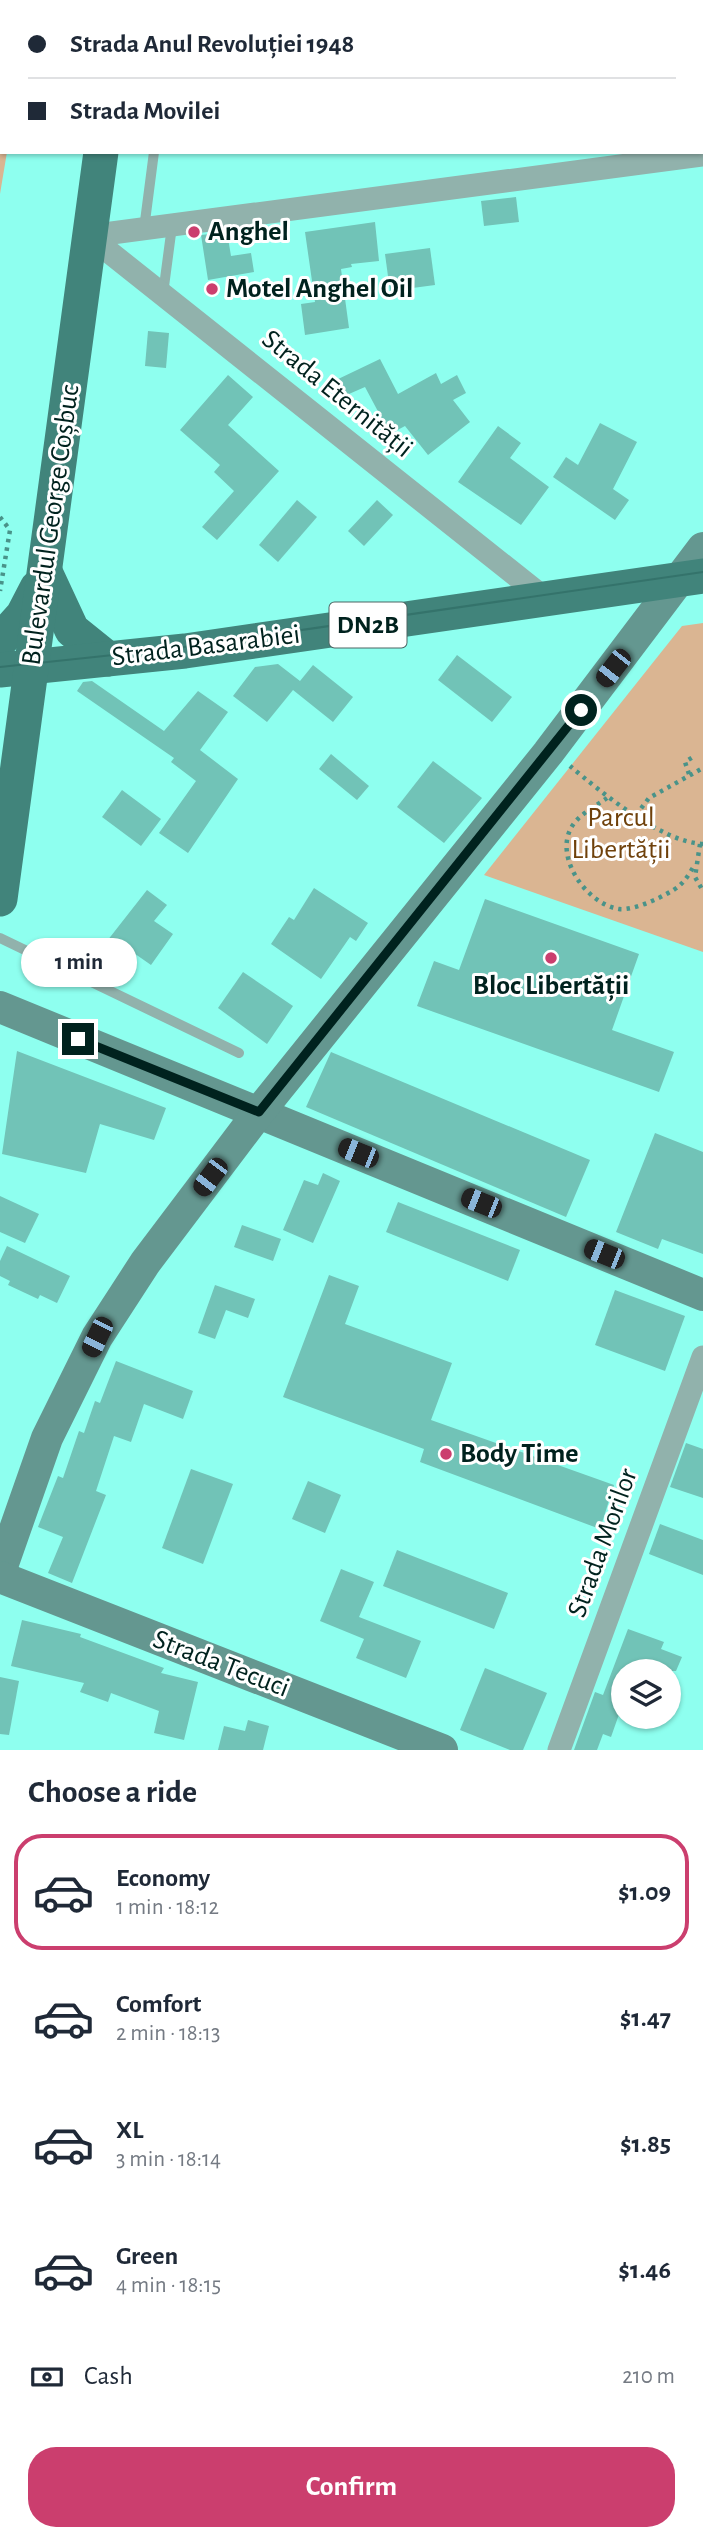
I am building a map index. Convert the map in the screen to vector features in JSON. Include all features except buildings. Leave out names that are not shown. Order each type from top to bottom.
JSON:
[{"type":"main road","name":"Bulevardul George Coșbuc","points":[[1,890],[19,767],[16,668],[45,572],[101,154]]},
{"type":"main road","points":[[0,641],[23,615],[45,572]]},
{"type":"main road","points":[[45,572],[72,630],[108,659]]},
{"type":"main road","name":"Strada Basarabiei","points":[[16,668],[108,659],[691,579]]},
{"type":"main road","points":[[0,724],[19,767]]},
{"type":"street","points":[[89,236],[703,155]]},
{"type":"street","name":"Strada Eternității","points":[[89,236],[547,600]]},
{"type":"street","points":[[0,1574],[47,1438],[97,1337],[145,1264],[259,1112],[691,579],[703,548]]},
{"type":"street","points":[[0,1007],[703,1295]]},
{"type":"street","name":"Strada Morilor","points":[[559,1750],[703,1357]]},
{"type":"street","name":"Strada Tecuci","points":[[0,1574],[442,1750]]},
{"type":"lane","points":[[144,229],[154,154]]},
{"type":"lane","points":[[163,294],[173,226]]},
{"type":"lane","points":[[0,938],[239,1053]]},
{"type":"path","points":[[0,517],[10,530],[0,591]]},
{"type":"path","points":[[548,753],[570,766],[607,798],[665,832],[702,844],[695,864],[680,885],[653,901],[620,909],[601,901],[577,881],[568,859],[568,837],[575,821],[607,798]]},
{"type":"path","points":[[689,774],[685,762],[693,757]]},
{"type":"path","points":[[636,815],[649,798],[703,768]]},
{"type":"path","points":[[695,864],[695,877],[703,891]]},
{"type":"green space","points":[[0,154],[7,154],[0,194]]},
{"type":"green space","name":"Parcul Libertății","points":[[703,623],[703,952],[484,875],[682,626]]},
{"type":"tram line","points":[[0,667],[170,649],[703,572]]},
{"type":"place","name":"Anghel","points":[[194,232]]},
{"type":"place","name":"Motel Anghel Oil","points":[[212,289]]},
{"type":"place","name":"Bloc Libertății","points":[[551,958]]},
{"type":"place","name":"Body Time","points":[[446,1454]]},
{"type":"route","points":[[78,1039],[259,1112],[581,710]]}]
